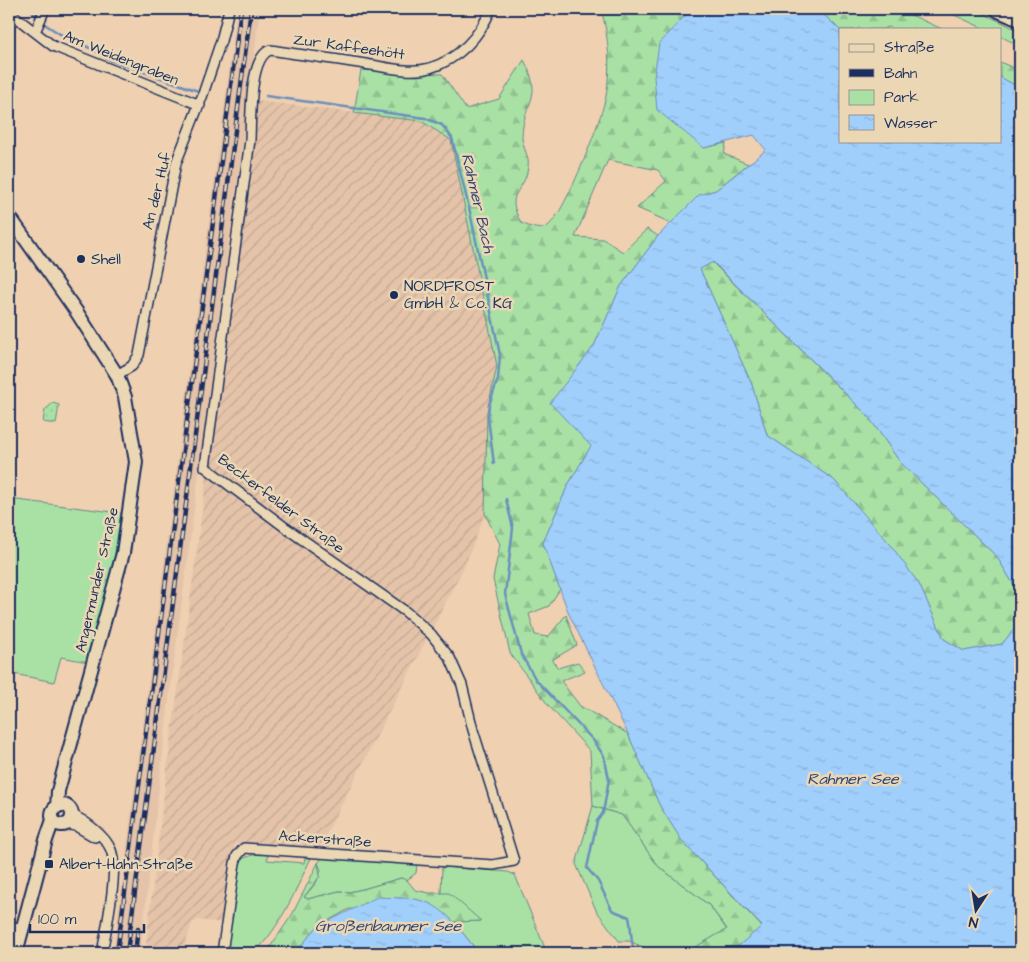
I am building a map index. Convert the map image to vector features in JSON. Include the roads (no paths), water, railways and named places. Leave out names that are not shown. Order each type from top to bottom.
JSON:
[{"type":"highway","points":[[999,9],[1020,18]]},
{"type":"main road","name":"Angermunder Straße","points":[[9,216],[76,311],[117,376],[125,397],[136,462],[131,510],[123,553],[64,773],[62,816]]},
{"type":"main road","points":[[16,953],[43,851],[62,816]]},
{"type":"street","name":"An der Huf","points":[[117,376],[132,366],[139,354],[176,163],[206,88],[229,9]]},
{"type":"street","name":"Zur Kaffeehött","points":[[265,52],[270,50],[400,69],[430,68],[450,59],[466,47],[485,24],[492,9]]},
{"type":"street","name":"Am Weidengraben","points":[[9,12],[37,30],[53,46],[70,54],[201,101]]},
{"type":"street","points":[[37,30],[44,13]]},
{"type":"street","name":"Beckerfelder Straße","points":[[265,52],[260,58],[253,85],[250,140],[205,467],[294,534],[406,612],[431,634],[450,658],[462,685],[473,730],[514,860]]},
{"type":"street","points":[[62,816],[107,843],[112,852],[113,871],[102,953]]},
{"type":"street","name":"Ackerstraße","points":[[222,953],[235,863],[237,856],[244,848],[493,865],[514,860]]},
{"type":"street","points":[[9,926],[23,929]]},
{"type":"water","name":"Rahmer See","points":[[691,9],[796,9],[824,15],[839,29],[839,142],[1002,142],[1002,78],[1020,88],[1020,595],[997,557],[900,462],[868,416],[713,262],[700,269],[752,385],[767,435],[834,480],[890,544],[919,584],[944,639],[964,651],[1002,644],[1020,622],[1020,948],[1009,953],[730,953],[762,926],[682,841],[660,806],[628,734],[569,614],[543,543],[568,485],[591,446],[550,403],[594,346],[621,286],[658,236],[699,195],[716,190],[766,150],[754,135],[704,148],[657,110],[654,77],[659,44]]},
{"type":"water","name":"Großenbaumer See","points":[[377,897],[409,898],[429,903],[446,914],[479,953],[295,953],[317,927]]},
{"type":"waterway","name":"Rahmer Bach","points":[[30,9],[39,19]]},
{"type":"waterway","name":"Rahmer Bach","points":[[43,23],[110,60],[201,92]]},
{"type":"waterway","name":"Rahmer Bach","points":[[266,96],[425,118],[442,125],[452,138],[470,212],[500,355],[498,379],[489,405],[488,418],[494,464]]},
{"type":"waterway","name":"Rahmer Bach","points":[[506,499],[513,528],[505,594],[521,654],[536,680],[593,740],[604,756],[609,779],[603,813],[597,821],[587,868],[598,881],[612,910],[629,917],[635,953]]},
{"type":"railway","points":[[117,953],[241,9]]},
{"type":"railway","points":[[127,953],[251,9]]},
{"type":"railway","points":[[135,953],[138,928]]},
{"type":"place","name":"Shell","points":[[81,259]]},
{"type":"place","name":"NORDFROST GmbH & Co. KG","points":[[394,295]]},
{"type":"place","name":"Albert-Hahn-Straße","points":[[49,864]]}]
